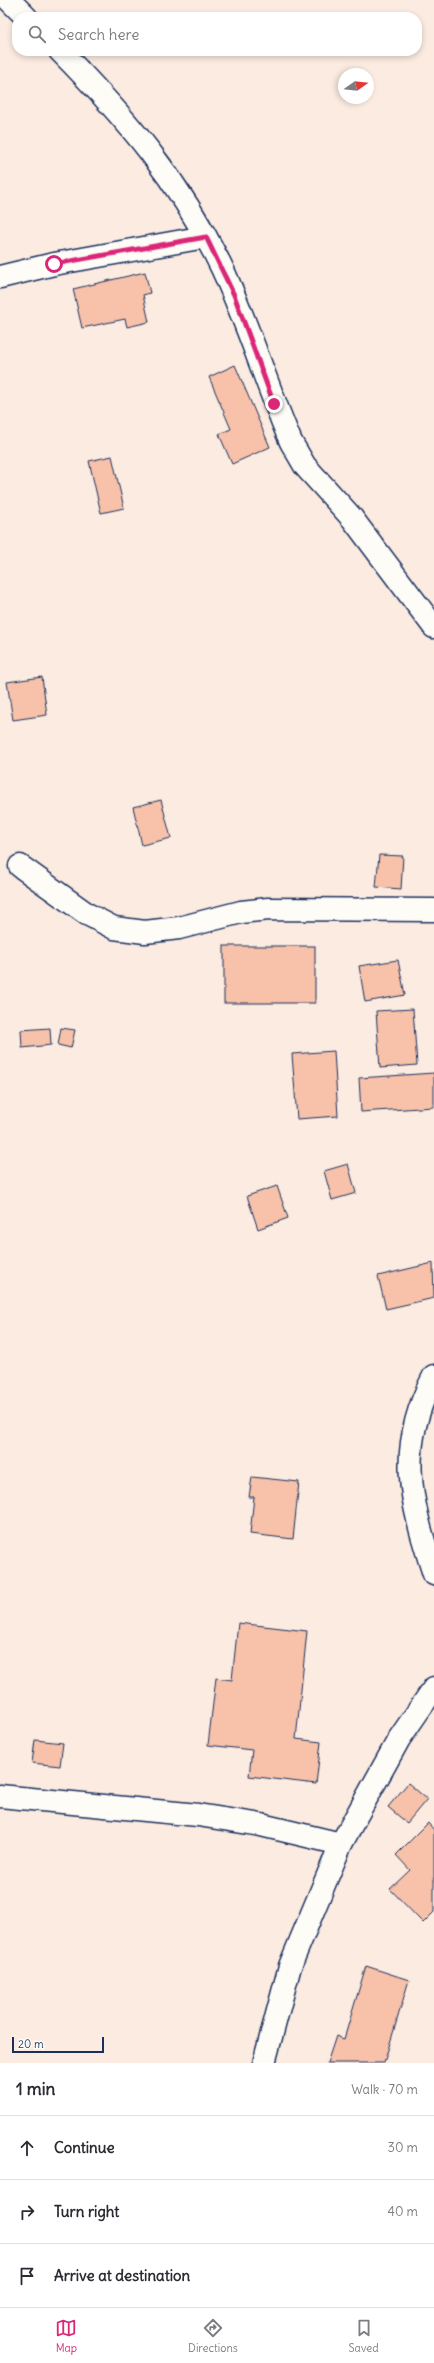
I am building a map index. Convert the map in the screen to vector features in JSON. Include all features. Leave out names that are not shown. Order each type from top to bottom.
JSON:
[{"type":"street","points":[[9,0],[22,12]]},
{"type":"street","points":[[22,0],[26,12]]},
{"type":"street","points":[[65,56],[140,137],[177,186],[206,237],[234,295],[291,442],[305,466],[352,518],[434,626]]},
{"type":"street","points":[[0,277],[54,264],[206,237]]},
{"type":"street","points":[[20,866],[87,914],[114,928],[145,932],[179,928],[241,912],[262,910],[434,910]]},
{"type":"street","points":[[434,1376],[425,1393],[413,1435],[410,1463],[413,1504],[434,1574]]},
{"type":"street","points":[[264,2063],[290,1966],[341,1844],[399,1739],[434,1688]]},
{"type":"street","points":[[0,1796],[198,1816],[260,1825],[341,1844]]},
{"type":"building","points":[[145,272],[150,293],[143,295],[149,322],[127,327],[125,319],[82,328],[73,289]]},
{"type":"building","points":[[235,365],[270,447],[232,464],[219,434],[231,429],[209,377]]},
{"type":"building","points":[[112,456],[124,508],[101,513],[89,461]]},
{"type":"building","points":[[42,677],[47,715],[13,720],[7,682]]},
{"type":"building","points":[[161,800],[171,838],[142,845],[133,807]]},
{"type":"building","points":[[379,855],[403,856],[401,889],[376,887]]},
{"type":"building","points":[[224,946],[315,946],[315,1003],[224,1003]]},
{"type":"building","points":[[398,960],[405,995],[365,1002],[359,966]]},
{"type":"building","points":[[413,1009],[417,1065],[380,1068],[376,1011]]},
{"type":"building","points":[[50,1028],[51,1045],[22,1048],[21,1030]]},
{"type":"building","points":[[61,1028],[75,1030],[71,1048],[58,1045]]},
{"type":"building","points":[[334,1051],[338,1116],[297,1119],[292,1054]]},
{"type":"building","points":[[434,1073],[434,1107],[361,1112],[359,1078]]},
{"type":"building","points":[[348,1164],[356,1193],[332,1200],[324,1171]]},
{"type":"building","points":[[277,1186],[288,1218],[258,1229],[247,1196]]},
{"type":"building","points":[[433,1263],[434,1298],[386,1309],[378,1276]]},
{"type":"building","points":[[252,1477],[299,1482],[293,1539],[250,1534],[254,1497],[249,1497]]},
{"type":"building","points":[[238,1623],[307,1631],[296,1739],[321,1742],[316,1784],[249,1776],[252,1750],[208,1745],[216,1678],[232,1680]]},
{"type":"building","points":[[35,1740],[63,1743],[60,1766],[32,1763]]},
{"type":"building","points":[[408,1783],[427,1799],[407,1823],[388,1807]]},
{"type":"building","points":[[428,1823],[434,1830],[434,1912],[423,1923],[390,1889],[410,1870],[396,1855]]},
{"type":"building","points":[[366,1966],[409,1980],[384,2063],[327,2063],[336,2036],[344,2039]]},
{"type":"route","points":[[54,264],[206,237],[222,267],[234,295],[274,404]]}]
